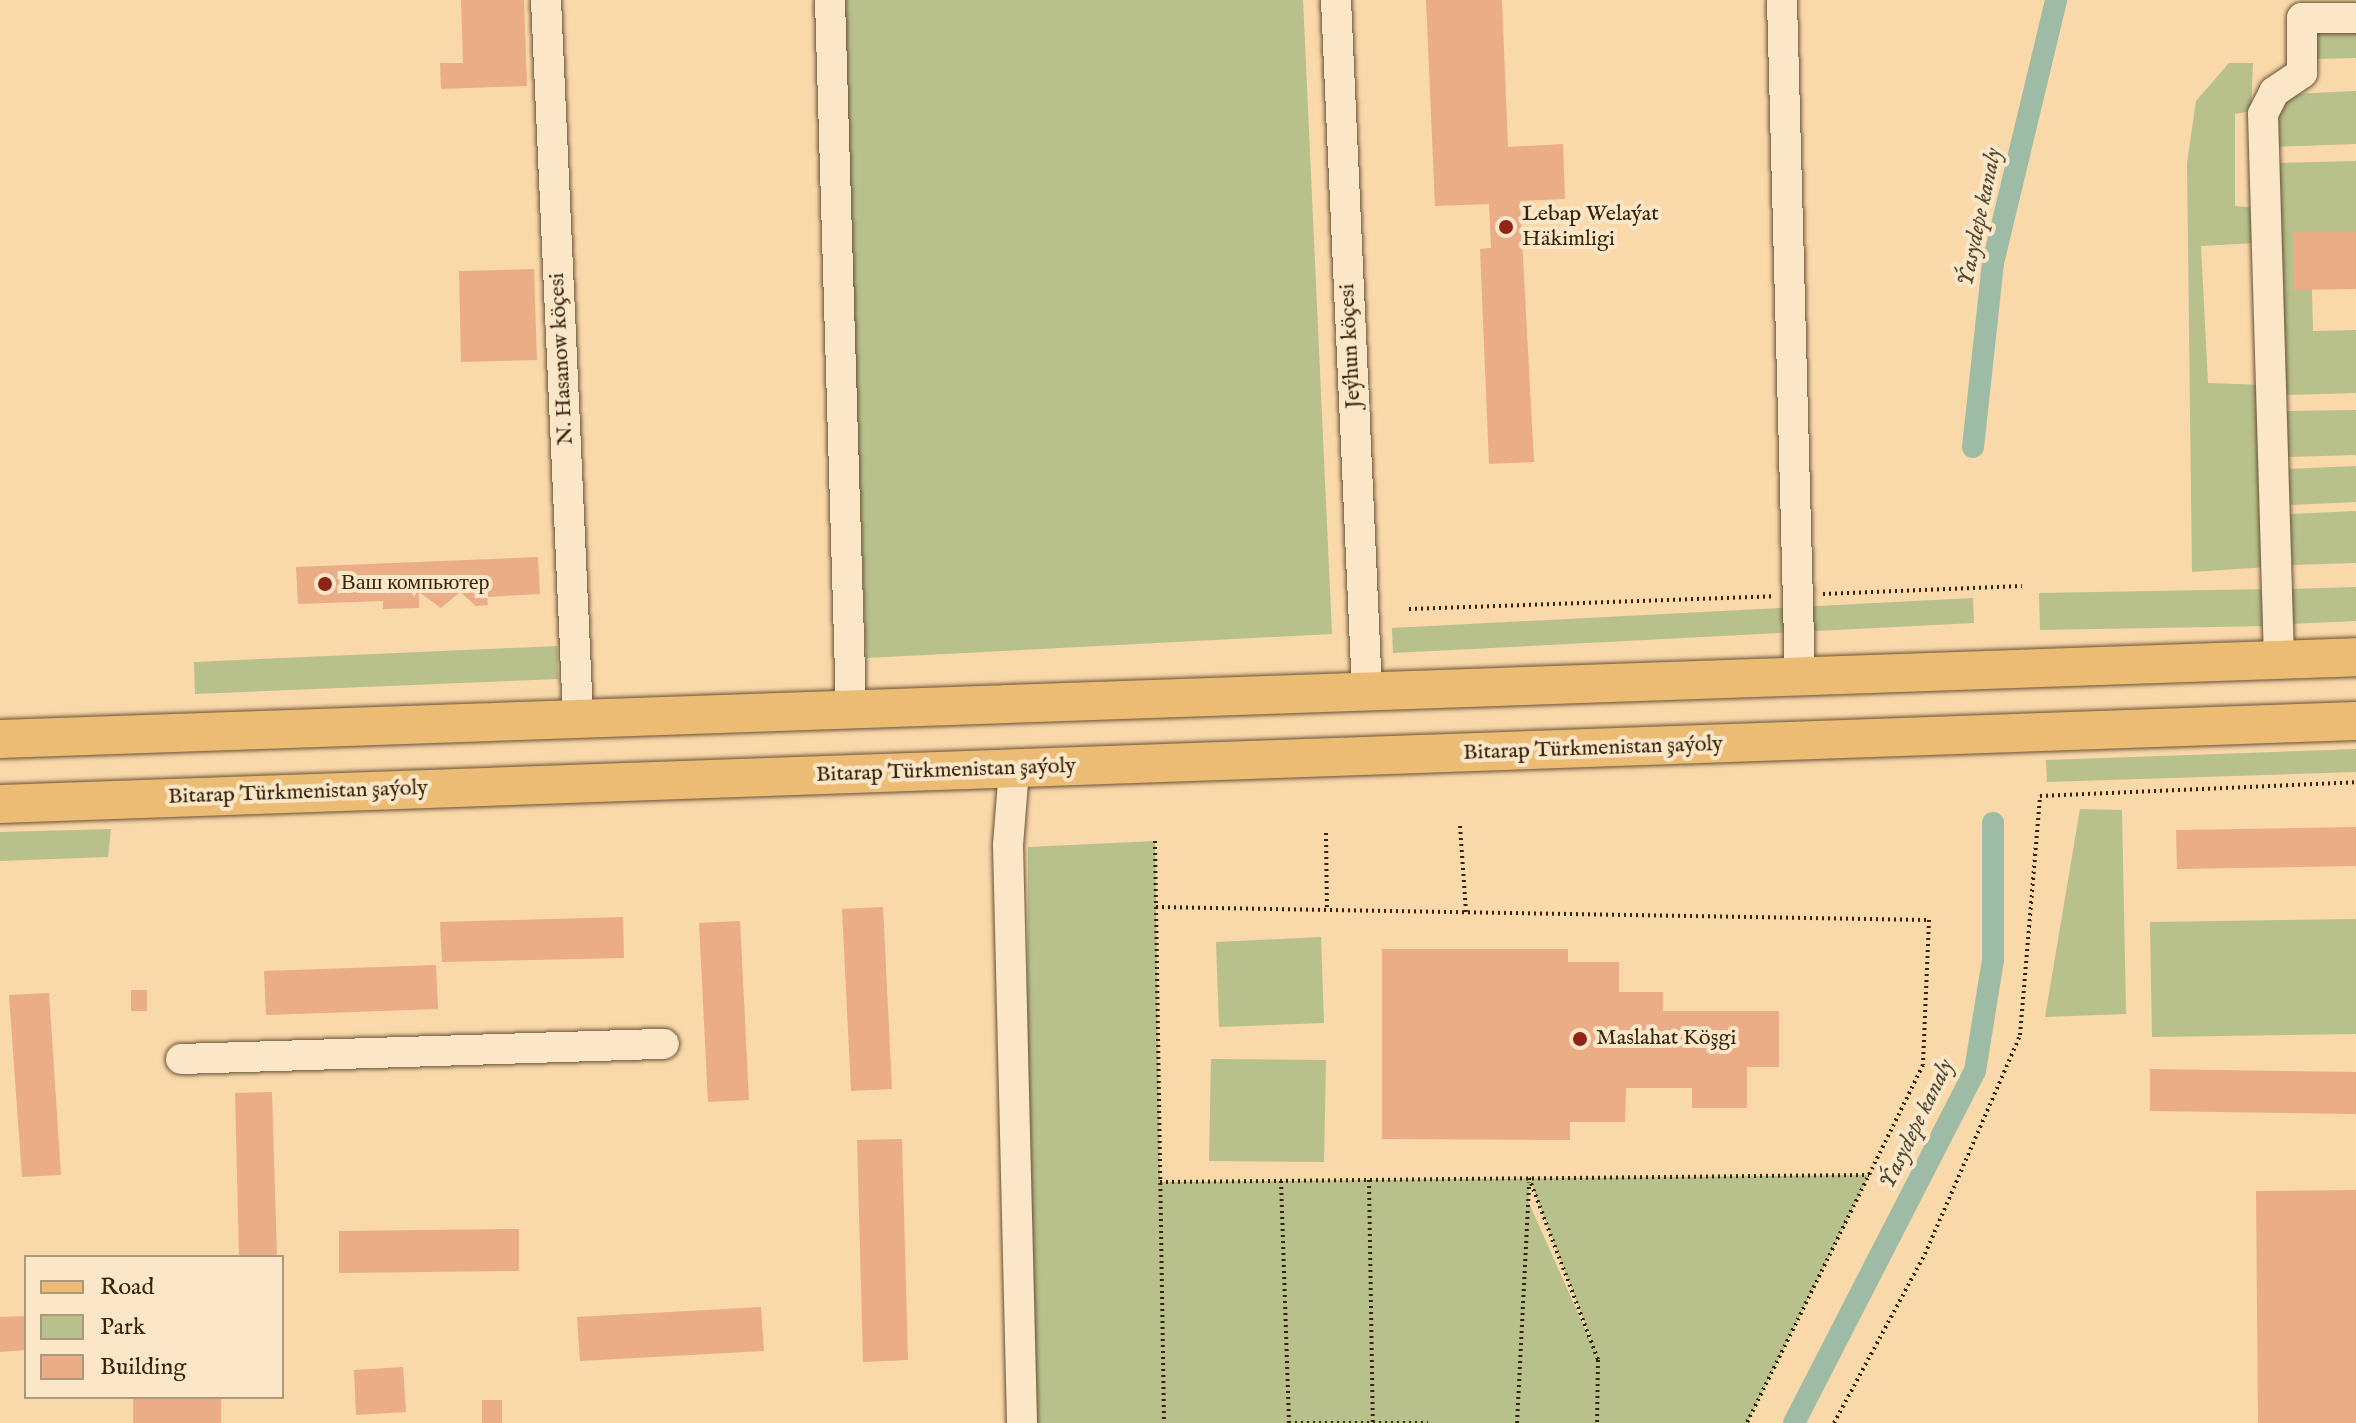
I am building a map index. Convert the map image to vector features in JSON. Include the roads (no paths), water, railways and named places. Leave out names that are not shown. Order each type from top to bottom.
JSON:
[{"type":"main road","points":[[0,739],[2356,657]]},
{"type":"main road","name":"Bitarap Türkmenistan şaýoly","points":[[0,804],[2356,721]]},
{"type":"street","name":"N. Hasanow köçesi","points":[[546,0],[578,717]]},
{"type":"street","points":[[830,0],[851,709]]},
{"type":"street","name":"Jeýhun köçesi","points":[[1336,0],[1367,692]]},
{"type":"street","points":[[1782,0],[1800,678]]},
{"type":"street","points":[[2279,660],[2263,114],[2274,92],[2302,73],[2302,18],[2356,18]]},
{"type":"street","points":[[1014,769],[1008,845],[1022,1423]]},
{"type":"street","points":[[181,1059],[664,1044]]},
{"type":"waterway","name":"Ýasydepe kanaly","points":[[1973,447],[1993,263],[2056,0]]},
{"type":"waterway","name":"Ýasydepe kanaly","points":[[1794,1423],[1975,1071],[1993,960],[1993,823]]},
{"type":"place","name":"Lebap Welaýat Häkimligi","points":[[1506,227]]},
{"type":"place","name":"Ваш компьютер","points":[[325,584]]},
{"type":"place","name":"Maslahat Köşgi","points":[[1580,1039]]}]
